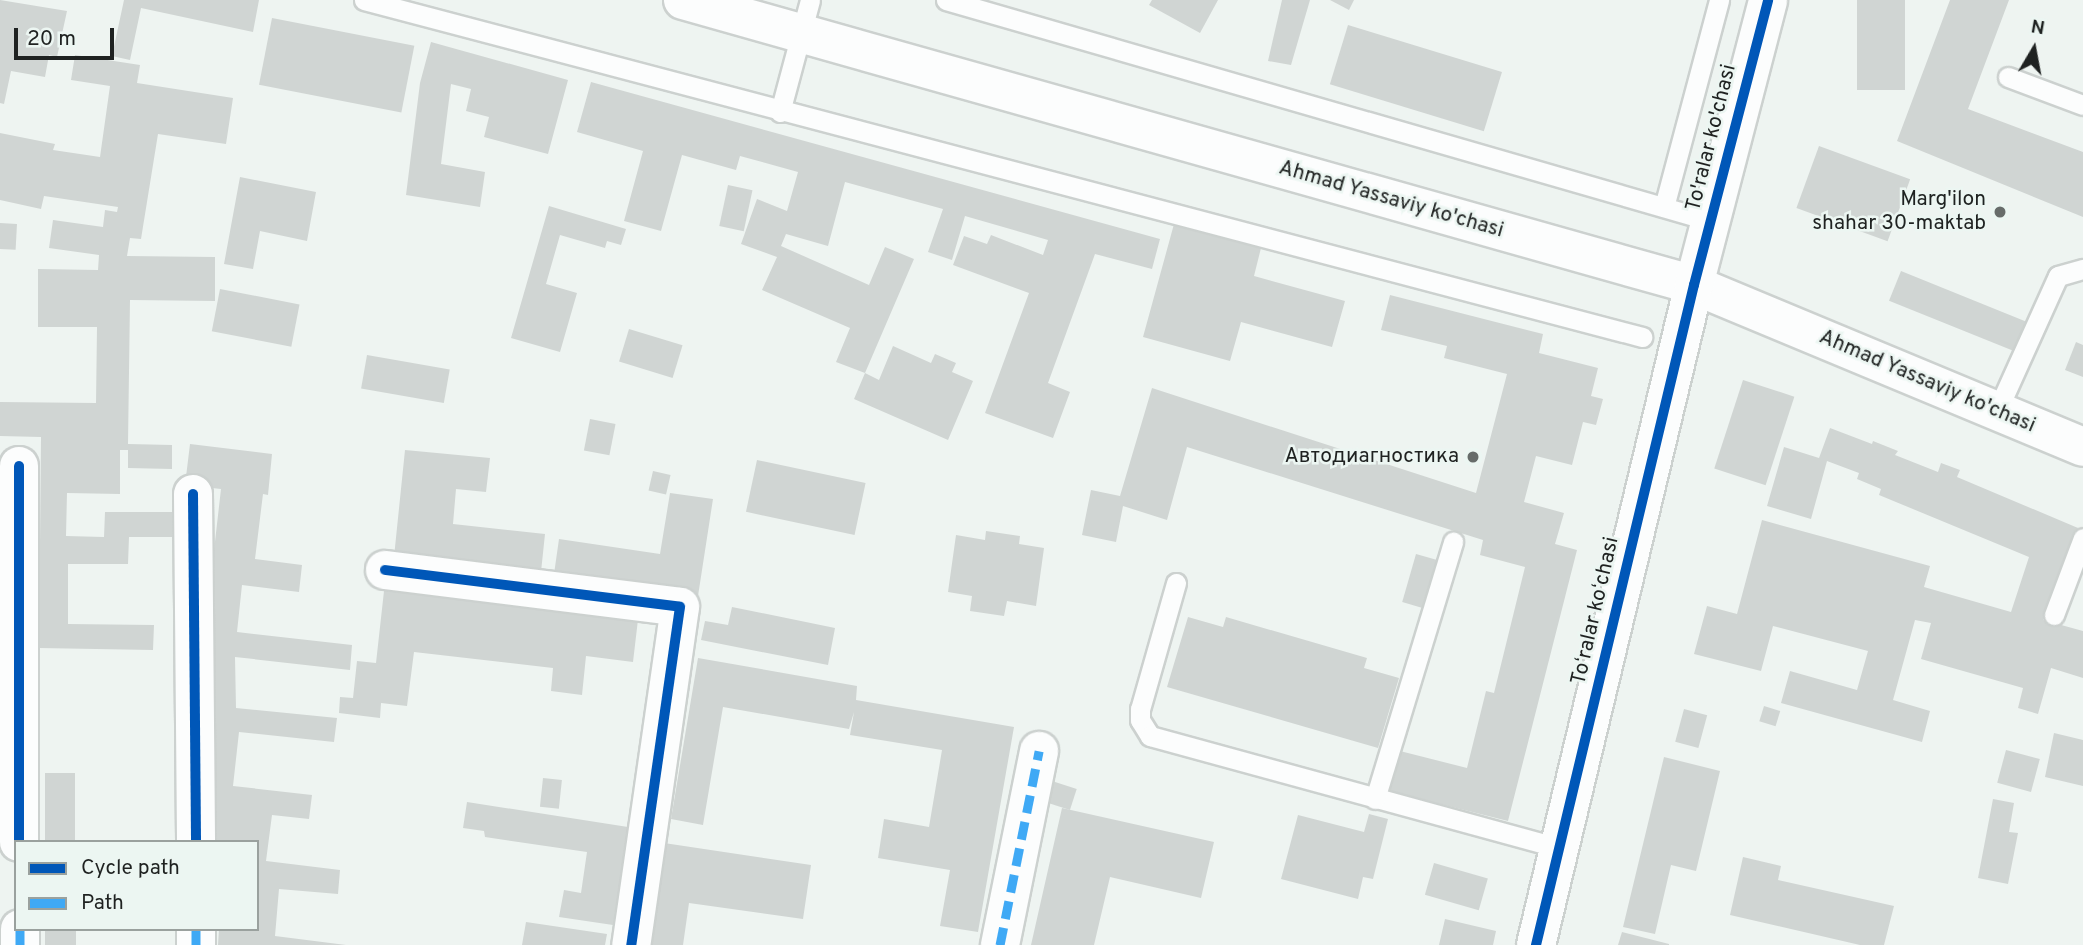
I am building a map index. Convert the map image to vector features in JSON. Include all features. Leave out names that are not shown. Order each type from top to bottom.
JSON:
[{"type":"street","name":"Ahmad Yassaviy ko'chasi","points":[[683,0],[806,17],[1694,285],[2083,447]]},
{"type":"street","name":"To'ralar ko'chasi","points":[[1694,285],[1760,2]]},
{"type":"street","name":"Toʻralar koʻchasi","points":[[1536,945],[1694,285]]},
{"type":"street","points":[[19,466],[19,840]]},
{"type":"street","points":[[193,494],[195,840]]},
{"type":"street","points":[[384,570],[680,607],[631,945]]},
{"type":"street","points":[[1000,945],[1039,751]]},
{"type":"lane","points":[[364,0],[780,112],[1642,337]]},
{"type":"lane","points":[[946,0],[1711,220]]},
{"type":"lane","points":[[1664,206],[1718,0]]},
{"type":"lane","points":[[780,112],[806,17]]},
{"type":"lane","points":[[2008,77],[2083,105]]},
{"type":"lane","points":[[1997,411],[2058,276],[2083,269]]},
{"type":"lane","points":[[2054,615],[2083,538]]},
{"type":"lane","points":[[1375,799],[1452,542]]},
{"type":"lane","points":[[1176,583],[1140,709],[1143,728],[1162,741],[1559,849]]},
{"type":"building","points":[[0,0],[67,11],[57,57],[49,55],[45,77],[11,71],[4,104],[0,103]]},
{"type":"building","points":[[124,0],[259,0],[253,32],[141,8],[130,60],[112,56]]},
{"type":"building","points":[[1152,0],[1218,0],[1200,33],[1149,5]]},
{"type":"building","points":[[1282,0],[1310,0],[1291,65],[1268,61]]},
{"type":"building","points":[[1330,0],[1354,0],[1349,10]]},
{"type":"building","points":[[1857,0],[1905,0],[1905,90],[1857,90]]},
{"type":"building","points":[[1950,0],[2009,0],[1968,109],[2083,152],[2083,217],[1897,141]]},
{"type":"building","points":[[272,18],[414,46],[401,112],[259,85]]},
{"type":"building","points":[[1348,25],[1502,72],[1484,131],[1330,84]]},
{"type":"building","points":[[431,42],[568,80],[548,154],[484,137],[489,117],[466,111],[471,89],[451,84],[441,164],[485,172],[480,207],[406,195],[420,83]]},
{"type":"building","points":[[75,55],[140,65],[137,83],[233,98],[226,144],[158,134],[141,239],[130,238],[127,256],[215,257],[215,301],[130,300],[128,444],[172,445],[172,469],[128,468],[128,450],[120,450],[120,494],[67,493],[66,536],[104,537],[105,512],[172,512],[172,537],[129,537],[128,564],[68,564],[68,624],[154,625],[153,650],[39,648],[41,437],[0,436],[0,402],[96,403],[97,327],[38,327],[38,269],[98,270],[99,255],[49,248],[53,220],[103,227],[105,210],[117,212],[118,207],[44,196],[41,209],[0,200],[0,133],[55,144],[53,150],[100,157],[110,86],[71,80]]},
{"type":"building","points":[[591,82],[1160,239],[1152,269],[1095,254],[1048,383],[1070,392],[1053,438],[985,413],[1029,293],[953,265],[964,236],[987,244],[991,235],[1043,255],[1048,240],[965,216],[952,260],[928,252],[943,209],[845,182],[828,246],[786,234],[781,246],[869,285],[885,247],[914,259],[865,373],[836,362],[850,328],[762,290],[777,257],[741,244],[757,199],[787,211],[798,172],[740,156],[736,170],[682,155],[661,231],[624,221],[643,151],[577,132]]},
{"type":"building","points":[[1819,146],[1910,179],[1888,241],[1796,208]]},
{"type":"building","points":[[240,177],[316,192],[307,241],[260,231],[253,269],[224,264]]},
{"type":"building","points":[[728,185],[752,190],[744,231],[719,226]]},
{"type":"building","points":[[549,206],[626,229],[621,245],[607,241],[605,248],[560,235],[546,284],[577,293],[560,352],[511,338]]},
{"type":"building","points":[[0,223],[17,224],[16,250],[0,249]]},
{"type":"building","points":[[1174,224],[1261,248],[1254,276],[1345,301],[1332,347],[1241,322],[1230,361],[1143,337]]},
{"type":"building","points":[[1901,271],[2031,323],[2019,353],[1889,301]]},
{"type":"building","points":[[220,289],[300,304],[291,347],[212,331]]},
{"type":"building","points":[[1390,295],[1543,334],[1539,353],[1598,368],[1591,396],[1603,399],[1596,425],[1583,422],[1572,465],[1536,456],[1524,502],[1564,513],[1555,544],[1577,550],[1508,821],[1385,790],[1396,750],[1467,768],[1486,691],[1494,693],[1525,567],[1480,555],[1483,540],[1187,447],[1167,520],[1123,506],[1116,542],[1082,535],[1091,490],[1120,496],[1152,388],[1476,493],[1507,374],[1444,358],[1447,346],[1381,330]]},
{"type":"building","points":[[629,329],[683,345],[673,378],[619,362]]},
{"type":"building","points":[[2076,342],[2083,345],[2083,377],[2065,370]]},
{"type":"building","points":[[893,346],[931,363],[935,354],[956,363],[952,372],[973,381],[948,440],[854,399],[865,373],[879,380]]},
{"type":"building","points":[[367,355],[450,370],[444,403],[361,388]]},
{"type":"building","points":[[1743,380],[1794,397],[1766,485],[1714,468]]},
{"type":"building","points":[[590,419],[616,424],[609,455],[584,450]]},
{"type":"building","points":[[1830,428],[1898,451],[1895,455],[1938,472],[1941,463],[1960,470],[1957,477],[2078,528],[2043,620],[2083,631],[2083,678],[2051,668],[2038,714],[2018,708],[2023,688],[1921,659],[1931,623],[1915,620],[1893,700],[1930,711],[1922,742],[1781,703],[1790,671],[1857,690],[1868,651],[1773,626],[1761,671],[1694,654],[1707,606],[1737,614],[1762,520],[1930,566],[1924,587],[2011,612],[2029,557],[1879,495],[1881,489],[1857,479],[1859,473],[1827,461],[1811,519],[1767,506],[1784,447],[1819,458]]},
{"type":"building","points":[[190,444],[272,454],[268,495],[263,494],[255,559],[302,565],[299,592],[242,585],[237,632],[352,645],[350,670],[235,657],[236,708],[337,718],[334,742],[239,732],[233,786],[312,795],[309,819],[272,815],[266,861],[340,870],[338,894],[279,889],[275,936],[346,945],[218,945],[219,931],[259,931],[259,840],[209,840],[205,629],[221,489],[185,485]]},
{"type":"building","points":[[405,450],[490,458],[486,492],[456,489],[453,524],[545,534],[541,572],[394,557]]},
{"type":"building","points":[[757,460],[866,483],[855,535],[746,512]]},
{"type":"building","points":[[653,471],[671,475],[666,495],[649,490]]},
{"type":"building","points":[[670,493],[713,499],[698,596],[554,574],[559,539],[660,554]]},
{"type":"building","points":[[986,531],[1020,536],[1019,544],[1044,548],[1036,606],[1007,601],[1004,616],[970,611],[972,596],[948,592],[956,535],[985,540]]},
{"type":"building","points":[[1416,554],[1437,560],[1423,608],[1402,602]]},
{"type":"building","points":[[385,582],[639,611],[633,662],[586,656],[582,695],[551,691],[553,668],[414,652],[407,706],[381,703],[380,718],[339,713],[340,697],[353,698],[357,661],[376,663]]},
{"type":"building","points":[[732,607],[835,628],[828,665],[701,640],[705,621],[728,625]]},
{"type":"building","points":[[1188,617],[1223,627],[1226,617],[1367,658],[1364,668],[1399,678],[1378,748],[1167,687]]},
{"type":"building","points":[[698,658],[857,686],[856,700],[1014,727],[978,932],[940,926],[950,870],[878,858],[884,819],[929,827],[942,750],[850,735],[854,712],[849,729],[723,707],[703,825],[671,819]]},
{"type":"building","points":[[1764,706],[1780,711],[1776,726],[1759,721]]},
{"type":"building","points":[[1684,709],[1707,715],[1698,748],[1675,742]]},
{"type":"building","points":[[2054,733],[2083,740],[2083,786],[2045,777]]},
{"type":"building","points":[[2006,750],[2040,759],[2031,792],[1997,783]]},
{"type":"building","points":[[1664,757],[1720,771],[1696,871],[1671,865],[1655,934],[1623,927]]},
{"type":"building","points":[[45,773],[75,773],[75,840],[45,840]]},
{"type":"building","points":[[543,778],[562,780],[559,809],[540,807]]},
{"type":"building","points":[[1052,781],[1077,789],[1070,810],[1045,802]]},
{"type":"building","points":[[1993,799],[2014,803],[2009,832],[2018,833],[2008,884],[1978,878]]},
{"type":"building","points":[[467,802],[628,827],[613,925],[559,917],[564,890],[581,893],[587,852],[485,837],[484,831],[463,828]]},
{"type":"building","points":[[1062,808],[1214,842],[1201,898],[1110,877],[1094,945],[1031,945]]},
{"type":"building","points":[[1369,814],[1388,819],[1373,879],[1363,877],[1358,899],[1281,879],[1298,815],[1364,832]]},
{"type":"building","points":[[664,843],[811,865],[803,919],[689,903],[683,945],[649,945]]},
{"type":"building","points":[[1743,857],[1781,866],[1778,880],[1894,906],[1884,945],[1860,945],[1730,915]]},
{"type":"building","points":[[1434,863],[1488,878],[1479,910],[1425,895]]},
{"type":"building","points":[[1445,919],[1496,931],[1493,945],[1439,945]]},
{"type":"building","points":[[526,922],[607,934],[605,945],[522,945]]},
{"type":"building","points":[[45,931],[76,931],[76,945],[45,945]]},
{"type":"building","points":[[1622,932],[1669,944],[1669,945],[1618,945]]},
{"type":"marked path","points":[[1000,945],[1039,751]]},
{"type":"marked path","points":[[20,931],[20,945]]},
{"type":"marked path","points":[[196,931],[196,945]]},
{"type":"cycle path","points":[[1536,945],[1694,285],[1768,0]]},
{"type":"cycle path","points":[[19,466],[19,840]]},
{"type":"cycle path","points":[[193,494],[196,840]]},
{"type":"cycle path","points":[[385,570],[680,607],[631,945]]},
{"type":"place","name":"Marg'ilon shahar 30-maktab","points":[[2000,212]]},
{"type":"place","name":"Автодиагностика","points":[[1473,457]]}]
